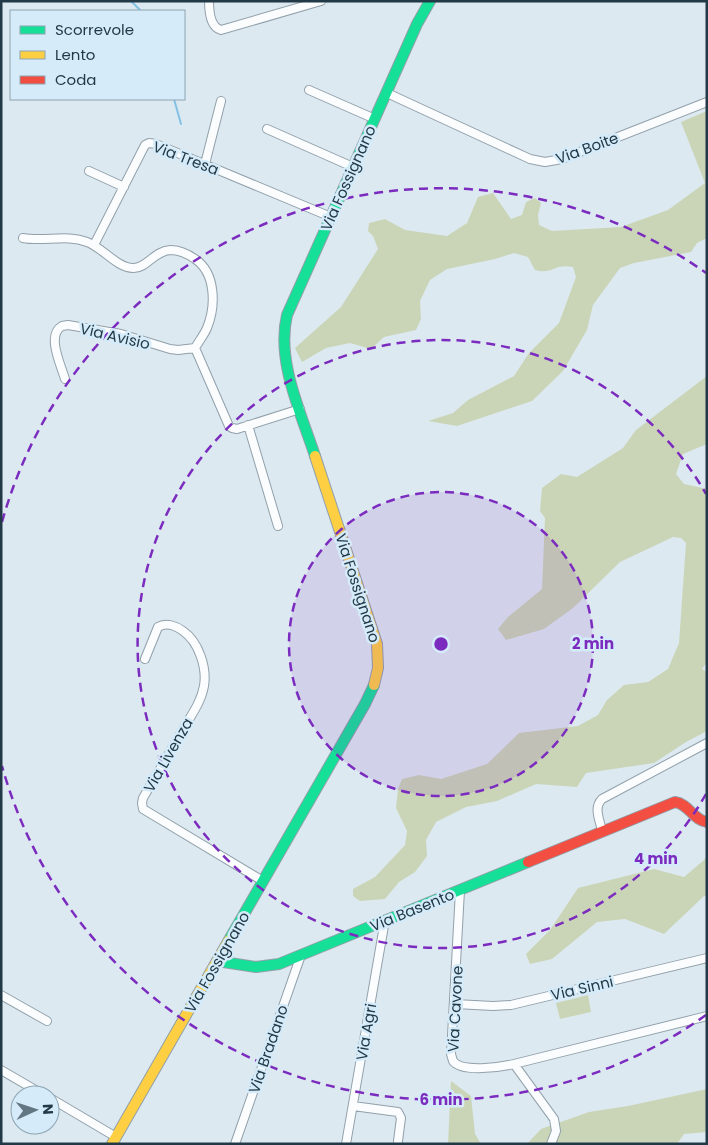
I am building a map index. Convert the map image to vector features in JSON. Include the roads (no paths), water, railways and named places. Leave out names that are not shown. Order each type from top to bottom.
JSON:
[{"type":"street","points":[[209,1],[212,23],[221,30],[321,1]]},
{"type":"street","name":"Via Fossignano","points":[[114,1140],[375,684],[379,668],[379,653],[376,640],[286,363],[282,342],[283,329],[289,311],[417,24],[430,1]]},
{"type":"street","points":[[309,90],[375,119]]},
{"type":"street","name":"Via Boite","points":[[387,93],[530,159],[543,162],[562,159],[707,102]]},
{"type":"street","points":[[206,164],[221,101]]},
{"type":"street","points":[[267,129],[353,168]]},
{"type":"street","name":"Via Tresa","points":[[94,245],[148,143],[154,143],[206,164],[331,217]]},
{"type":"street","points":[[89,171],[124,187]]},
{"type":"street","points":[[23,238],[73,239],[94,245],[131,268],[140,266],[162,252],[172,250],[191,256],[204,266],[212,286],[211,312],[206,331],[195,348],[227,424],[236,429],[300,409]]},
{"type":"street","name":"Via Avisio","points":[[65,379],[55,342],[56,333],[62,326],[68,325],[114,332],[173,350],[195,348]]},
{"type":"street","points":[[248,425],[278,526]]},
{"type":"street","name":"Via Livenza","points":[[145,659],[158,626],[166,624],[176,627],[187,634],[196,645],[202,662],[204,680],[200,700],[143,798],[143,809],[263,881]]},
{"type":"street","points":[[602,831],[597,808],[602,799],[707,743]]},
{"type":"street","name":"Via Basento","points":[[217,961],[246,968],[262,968],[279,964],[677,802],[684,805],[697,820],[707,822]]},
{"type":"street","name":"Via Cavone","points":[[460,890],[452,1054],[454,1063],[460,1066],[489,1068],[514,1064]]},
{"type":"street","name":"Via Agri","points":[[346,1144],[385,920]]},
{"type":"street","name":"Via Bradano","points":[[235,1144],[301,955]]},
{"type":"street","name":"Via Sinni","points":[[455,1004],[511,1005],[707,958]]},
{"type":"street","points":[[1,995],[46,1021]]},
{"type":"street","points":[[551,1144],[556,1131],[554,1119],[514,1064],[707,1016]]},
{"type":"street","points":[[1,1070],[27,1085]]},
{"type":"street","points":[[60,1105],[114,1140]]},
{"type":"street","points":[[353,1106],[398,1112],[401,1118],[398,1141]]},
{"type":"waterway","points":[[131,1],[140,10]]},
{"type":"waterway","points":[[174,100],[181,124]]}]
